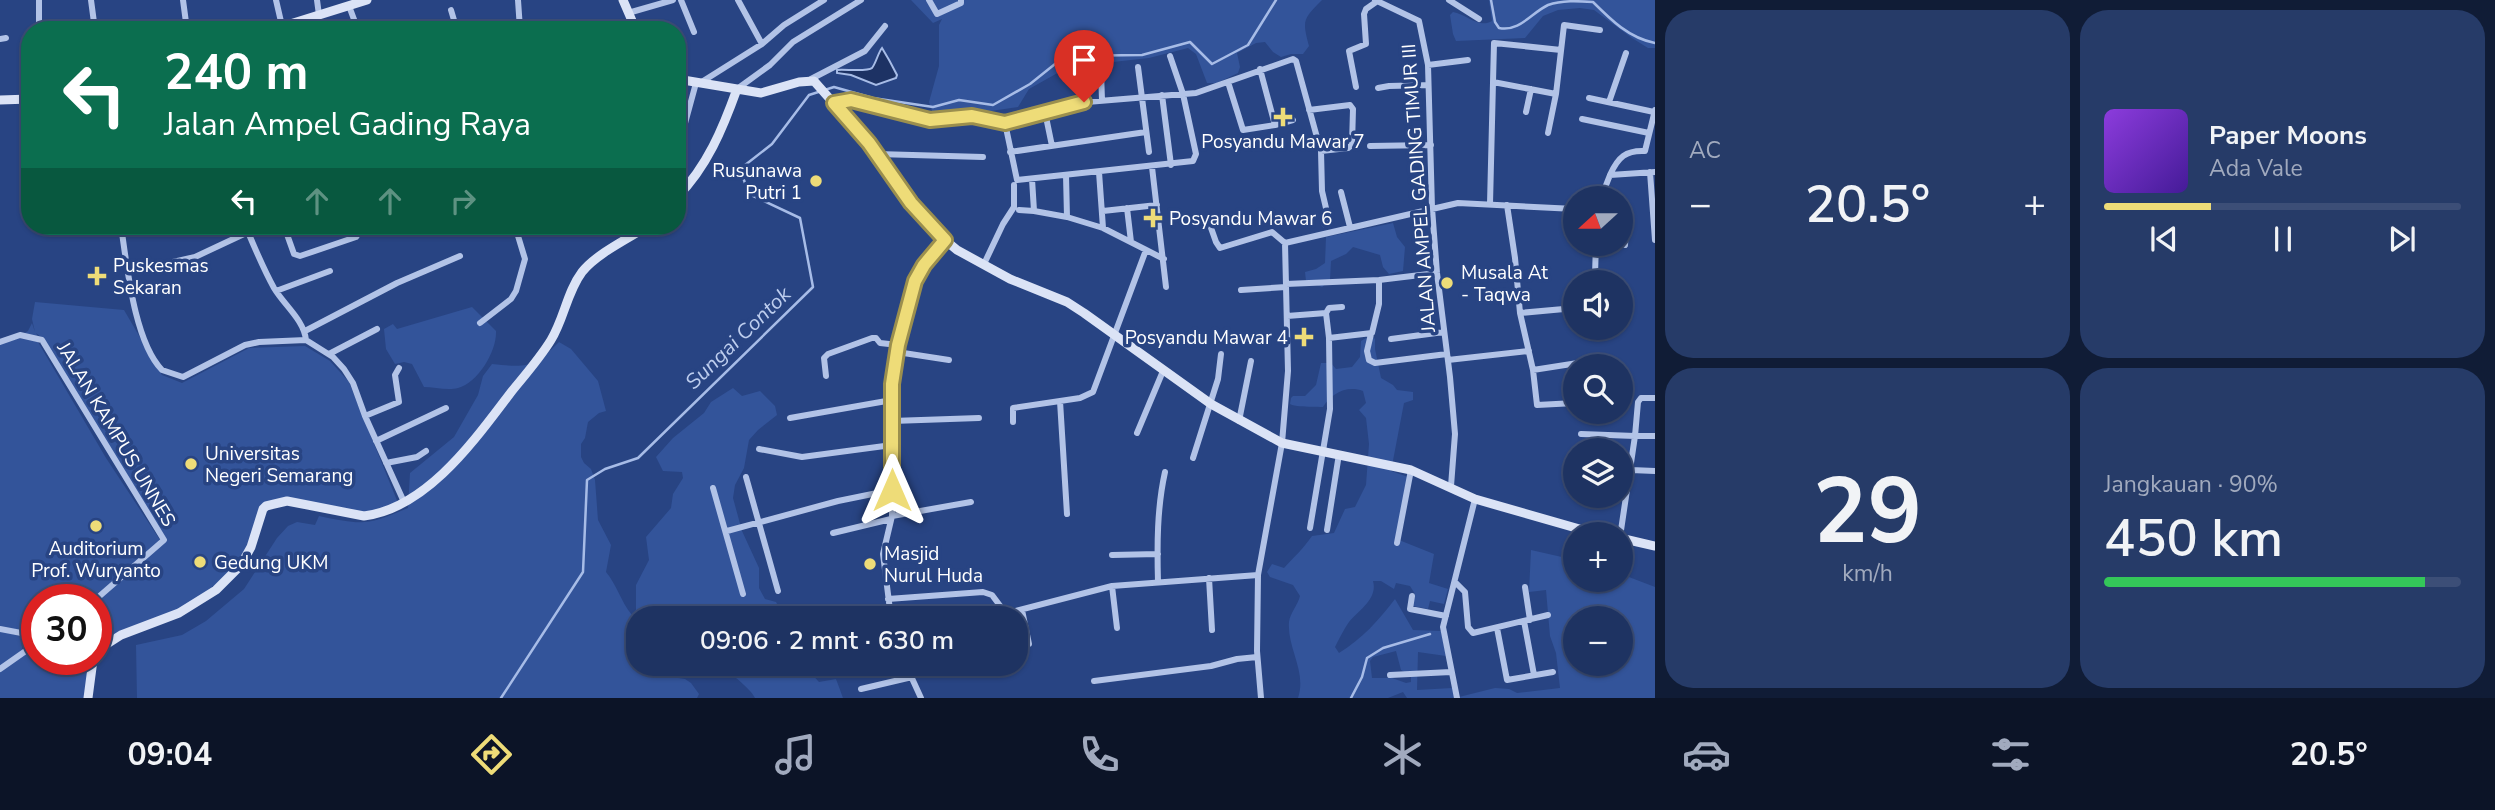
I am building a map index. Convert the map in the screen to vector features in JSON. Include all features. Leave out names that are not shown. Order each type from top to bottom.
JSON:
[{"type":"main road","points":[[299,21],[367,0]]},
{"type":"main road","points":[[623,0],[632,21]]},
{"type":"main road","points":[[686,81],[761,93],[814,82],[877,154],[911,203],[957,250],[1010,279],[1067,302],[1163,371],[1239,421],[1282,443],[1410,470],[1475,499],[1563,524]]},
{"type":"main road","points":[[686,188],[720,135],[737,89]]},
{"type":"main road","points":[[0,100],[21,99]]},
{"type":"main road","points":[[112,641],[179,613],[216,590],[241,565],[251,547],[263,509],[272,503],[288,501],[364,516],[404,502],[428,486],[468,448],[551,341],[583,270],[635,235]]},
{"type":"main road","points":[[1633,541],[1655,546]]},
{"type":"main road","points":[[88,698],[91,675]]},
{"type":"street","points":[[39,0],[39,21]]},
{"type":"street","points":[[91,0],[94,21]]},
{"type":"street","points":[[184,0],[186,21]]},
{"type":"street","points":[[276,0],[281,21]]},
{"type":"street","points":[[317,0],[319,15]]},
{"type":"street","points":[[518,0],[520,21]]},
{"type":"street","points":[[628,13],[673,0]]},
{"type":"street","points":[[681,0],[694,32]]},
{"type":"street","points":[[738,0],[762,44]]},
{"type":"street","points":[[686,121],[698,83],[762,44],[784,25],[824,0]]},
{"type":"street","points":[[737,89],[770,65],[793,42],[861,0]]},
{"type":"street","points":[[929,0],[937,14],[961,3],[961,0]]},
{"type":"street","points":[[1449,0],[1479,19]]},
{"type":"street","points":[[1356,87],[1349,51],[1366,44],[1364,14],[1375,1]]},
{"type":"street","name":"JALAN AMPEL GADING TIMUR III","points":[[1375,1],[1419,21],[1428,65],[1432,208],[1455,434],[1451,486]]},
{"type":"street","points":[[1395,9],[1397,1]]},
{"type":"street","points":[[349,6],[355,21]]},
{"type":"street","points":[[451,10],[454,21]]},
{"type":"street","points":[[1548,132],[1565,24],[1600,30]]},
{"type":"street","points":[[814,82],[865,51],[885,26]]},
{"type":"street","points":[[1490,204],[1494,43],[1561,51]]},
{"type":"street","points":[[1609,102],[1626,53]]},
{"type":"street","points":[[1005,123],[1016,180],[1194,162],[1196,158],[1183,94],[1170,56]]},
{"type":"street","points":[[831,99],[851,100],[930,120],[972,116],[1005,123],[1075,103],[1205,90],[1295,59],[1321,151],[1322,191],[1329,221],[1324,224]]},
{"type":"street","points":[[1428,65],[1468,60]]},
{"type":"street","points":[[1139,66],[1149,152]]},
{"type":"street","points":[[1260,69],[1275,125]]},
{"type":"street","points":[[1101,72],[1102,100]]},
{"type":"street","points":[[1228,82],[1243,130],[1293,120]]},
{"type":"street","points":[[1493,82],[1556,94]]},
{"type":"street","points":[[1378,88],[1428,85]]},
{"type":"street","points":[[1526,112],[1531,89]]},
{"type":"street","points":[[1162,95],[1171,165]]},
{"type":"street","points":[[1589,98],[1654,111],[1645,151],[1625,153],[1610,174],[1606,186]]},
{"type":"street","points":[[1309,110],[1348,105],[1353,109],[1352,145],[1348,148],[1321,151]]},
{"type":"street","points":[[1045,112],[1052,146]]},
{"type":"street","points":[[1582,119],[1649,133]]},
{"type":"street","points":[[1010,152],[1146,132]]},
{"type":"street","points":[[1370,146],[1431,145]]},
{"type":"street","points":[[877,154],[983,157]]},
{"type":"street","points":[[1152,167],[1166,287]]},
{"type":"street","points":[[1099,172],[1103,228]]},
{"type":"street","points":[[1610,174],[1652,172],[1655,240]]},
{"type":"street","points":[[1066,176],[1067,217]]},
{"type":"street","points":[[1032,178],[1034,211]]},
{"type":"street","points":[[984,264],[1003,223],[1014,207],[1014,185]]},
{"type":"street","points":[[1340,192],[1350,227]]},
{"type":"street","points":[[1285,243],[1458,203],[1563,209]]},
{"type":"street","points":[[1103,211],[1157,205]]},
{"type":"street","points":[[1507,205],[1516,258],[1520,313],[1533,370],[1537,405],[1563,404]]},
{"type":"street","points":[[1127,208],[1131,242]]},
{"type":"street","points":[[1019,209],[1067,217],[1103,228],[1164,259]]},
{"type":"street","points":[[1210,225],[1220,248],[1272,232],[1285,243],[1288,371],[1282,443],[1258,575],[1257,657],[1261,698]]},
{"type":"street","points":[[123,235],[135,311],[158,367],[178,377],[185,376],[245,345],[306,340],[329,354],[353,383],[404,502]]},
{"type":"street","points":[[129,272],[195,257],[242,235]]},
{"type":"street","points":[[249,235],[261,264],[276,291],[305,331],[306,340]]},
{"type":"street","points":[[287,235],[294,254],[300,256],[357,235]]},
{"type":"street","points":[[480,323],[511,299],[516,291],[525,259],[518,235]]},
{"type":"street","points":[[889,606],[883,554],[891,517],[892,400],[897,348],[915,281],[924,265],[945,240]]},
{"type":"street","points":[[1013,422],[1013,408],[1080,398],[1093,392],[1146,250]]},
{"type":"street","points":[[305,331],[397,283],[460,256]]},
{"type":"street","points":[[276,291],[330,271]]},
{"type":"street","points":[[1241,290],[1437,273]]},
{"type":"street","points":[[1379,280],[1377,314],[1368,356],[1369,360],[1375,363],[1529,351]]},
{"type":"street","points":[[1287,316],[1326,313],[1329,309],[1342,307]]},
{"type":"street","points":[[1520,313],[1563,309]]},
{"type":"street","points":[[1310,528],[1330,409],[1326,313]]},
{"type":"street","points":[[329,354],[377,329]]},
{"type":"street","points":[[1391,339],[1444,332]]},
{"type":"street","points":[[1329,338],[1371,334]]},
{"type":"street","name":"JALAN KAMPUS UNNES","points":[[0,342],[20,335],[42,340],[164,540],[112,585]]},
{"type":"street","points":[[827,376],[824,358],[828,354],[872,338],[897,348],[949,360]]},
{"type":"street","points":[[1193,458],[1218,379],[1221,354]]},
{"type":"street","points":[[1239,421],[1251,361]]},
{"type":"street","points":[[1533,370],[1563,365]]},
{"type":"street","points":[[365,416],[399,402],[395,375],[399,368]]},
{"type":"street","points":[[1137,433],[1163,371]]},
{"type":"street","points":[[1633,453],[1639,402],[1641,398],[1655,398]]},
{"type":"street","points":[[790,418],[892,400]]},
{"type":"street","points":[[1060,401],[1067,514]]},
{"type":"street","points":[[376,441],[446,408]]},
{"type":"street","points":[[892,421],[979,418]]},
{"type":"street","points":[[1581,435],[1655,436]]},
{"type":"street","points":[[759,449],[802,457],[892,445]]},
{"type":"street","points":[[386,463],[417,457],[426,451]]},
{"type":"street","points":[[1327,530],[1339,454]]},
{"type":"street","points":[[1397,542],[1410,470]]},
{"type":"street","points":[[1633,470],[1655,471]]},
{"type":"street","points":[[1158,582],[1160,491],[1165,472]]},
{"type":"street","points":[[746,477],[778,590]]},
{"type":"street","points":[[713,488],[743,594]]},
{"type":"street","points":[[727,531],[838,501],[892,490]]},
{"type":"street","points":[[1457,698],[1443,637],[1475,499]]},
{"type":"street","points":[[833,534],[891,517],[971,502]]},
{"type":"street","points":[[1112,555],[1158,554]]},
{"type":"street","points":[[1028,608],[1112,586],[1258,575]]},
{"type":"street","points":[[1209,578],[1212,630]]},
{"type":"street","points":[[1457,584],[1465,592],[1468,627],[1471,631],[1477,633],[1548,615]]},
{"type":"street","points":[[1112,586],[1117,628]]},
{"type":"street","points":[[1525,587],[1534,676]]},
{"type":"street","points":[[888,599],[983,592],[992,596],[1000,606]]},
{"type":"street","points":[[1412,596],[1410,609],[1446,616]]},
{"type":"street","points":[[1497,628],[1507,680],[1553,672]]},
{"type":"street","points":[[0,629],[21,634]]},
{"type":"street","points":[[1028,639],[1029,644]]},
{"type":"street","points":[[0,669],[21,655]]},
{"type":"street","points":[[1094,681],[1211,666],[1257,657]]},
{"type":"street","points":[[1390,675],[1451,672]]},
{"type":"street","points":[[860,689],[912,677],[921,698]]},
{"type":"shaded area","points":[[911,0],[1322,0],[1306,20],[1305,31],[1309,46],[1303,54],[1281,57],[1265,42],[1256,43],[1237,53],[1240,67],[1238,73],[1217,83],[1207,83],[1196,54],[1188,48],[1149,58],[1113,62],[1097,60],[1070,66],[1029,89],[1018,107],[933,114],[929,102],[939,66],[939,25],[942,19],[933,23]]},
{"type":"shaded area","points":[[1489,0],[1655,0],[1655,48],[1648,48],[1594,10],[1580,8],[1558,10],[1543,16],[1525,38],[1456,41],[1450,15],[1453,12],[1458,13],[1477,22],[1487,23],[1492,21]]},
{"type":"shaded area","points":[[882,48],[897,75],[896,78],[876,85],[851,75],[837,73],[837,70],[872,68]]},
{"type":"shaded area","points":[[1393,223],[1397,237],[1405,247],[1403,271],[1389,274],[1383,267],[1380,255],[1353,247],[1346,254],[1331,261],[1330,280],[1322,287],[1306,281],[1305,272],[1325,263],[1326,237]]},
{"type":"shaded area","points":[[35,302],[124,310],[162,375],[182,383],[249,348],[305,346],[330,361],[349,382],[398,503],[365,514],[267,503],[242,557],[213,588],[176,611],[112,640],[112,588],[166,540],[43,339],[36,333],[38,337],[23,334],[32,323],[35,332],[32,319]]},
{"type":"shaded area","points":[[472,307],[496,331],[490,357],[473,380],[454,389],[424,387],[412,364],[395,364],[386,349],[384,329],[393,324],[397,329]]},
{"type":"shaded area","points":[[1371,335],[1375,339],[1381,378],[1397,390],[1413,392],[1413,400],[1404,403],[1391,471],[1408,477],[1399,540],[1434,554],[1429,583],[1448,589],[1444,604],[1430,601],[1428,609],[1413,606],[1415,594],[1410,586],[1396,583],[1394,589],[1381,581],[1373,581],[1370,599],[1349,622],[1335,647],[1339,653],[1355,642],[1395,599],[1413,630],[1441,631],[1446,656],[1418,652],[1417,690],[1452,688],[1455,698],[1407,698],[1403,692],[1388,698],[1298,698],[1299,669],[1289,622],[1300,596],[1293,585],[1270,577],[1267,572],[1272,564],[1284,568],[1312,536],[1334,533],[1345,509],[1355,507],[1366,485],[1369,444],[1366,418],[1359,410],[1366,403],[1363,391],[1351,389],[1340,392],[1330,398],[1323,407],[1293,405],[1290,404],[1291,398],[1305,396],[1316,385],[1321,363],[1331,363],[1336,369],[1352,367],[1360,357],[1361,341]],"holes":[[[1396,651],[1401,670],[1411,675],[1411,682],[1372,678],[1370,661],[1373,657]]]},
{"type":"shaded area","points":[[19,338],[38,342],[106,458],[160,540],[111,584],[21,584],[21,632],[0,628],[0,344]]},
{"type":"shaded area","points":[[559,342],[571,349],[598,381],[606,411],[588,422],[581,444],[581,457],[591,469],[595,480],[598,520],[611,545],[606,572],[626,606],[626,676],[670,676],[685,679],[699,694],[697,698],[137,698],[136,645],[182,635],[206,621],[244,589],[277,538],[288,526],[297,522],[315,525],[319,516],[355,522],[373,521],[408,508],[410,473],[454,437],[478,395],[483,376],[492,364],[530,364],[543,357]]},
{"type":"shaded area","points":[[733,388],[742,396],[760,391],[775,406],[777,415],[749,440],[744,468],[735,485],[733,498],[742,531],[759,568],[759,588],[765,599],[776,602],[778,606],[636,606],[636,585],[649,560],[646,537],[671,508],[673,494],[683,478],[682,472],[663,471],[656,457],[673,438],[704,413],[711,402]]},
{"type":"shaded area","points":[[1531,550],[1563,557],[1563,592],[1633,592],[1633,579],[1655,587],[1655,698],[1455,698],[1495,688],[1509,689],[1517,693],[1560,688],[1556,653],[1550,636],[1546,590],[1529,592]]},
{"type":"shaded area","points":[[0,631],[20,636],[21,653],[0,667]]},
{"type":"shaded area","points":[[21,656],[21,675],[88,675],[85,698],[0,698],[0,671]]},
{"type":"shaded area","points":[[733,676],[813,676],[819,682],[836,679],[843,698],[755,698]]},
{"type":"waterway","name":"Sungai Contok","points":[[501,698],[583,572],[587,480],[605,469],[638,458],[813,287],[800,218],[749,194],[740,169],[772,144],[809,95],[834,87],[873,98],[933,107],[959,100],[993,105],[1030,84],[1065,56],[1142,55],[1190,42],[1212,64],[1248,45],[1276,0]]},
{"type":"waterway","points":[[1491,0],[1495,22],[1499,28],[1519,25],[1553,3],[1593,2],[1629,33],[1655,43]]},
{"type":"waterway","points":[[1351,698],[1362,677],[1367,658],[1383,648],[1430,634]]},
{"type":"place","name":"Posyandu Mawar 7","points":[[1283,117]]},
{"type":"place","name":"Rusunawa Putri 1","points":[[816,181]]},
{"type":"place","name":"Posyandu Mawar 6","points":[[1153,218]]},
{"type":"place","name":"Puskesmas Sekaran","points":[[97,276]]},
{"type":"place","name":"Musala At - Taqwa","points":[[1447,283]]},
{"type":"place","name":"Posyandu Mawar 4","points":[[1304,337]]},
{"type":"place","name":"Universitas Negeri Semarang","points":[[191,464]]},
{"type":"place","name":"Auditorium Prof. Wuryanto","points":[[96,526]]},
{"type":"place","name":"Gedung UKM","points":[[200,562]]},
{"type":"place","name":"Masjid Nurul Huda","points":[[870,564]]},
{"type":"route","points":[[892,490],[892,384],[898,345],[915,281],[924,265],[945,240],[911,203],[869,143],[834,103],[851,100],[930,120],[972,116],[1005,123],[1084,102]]}]
